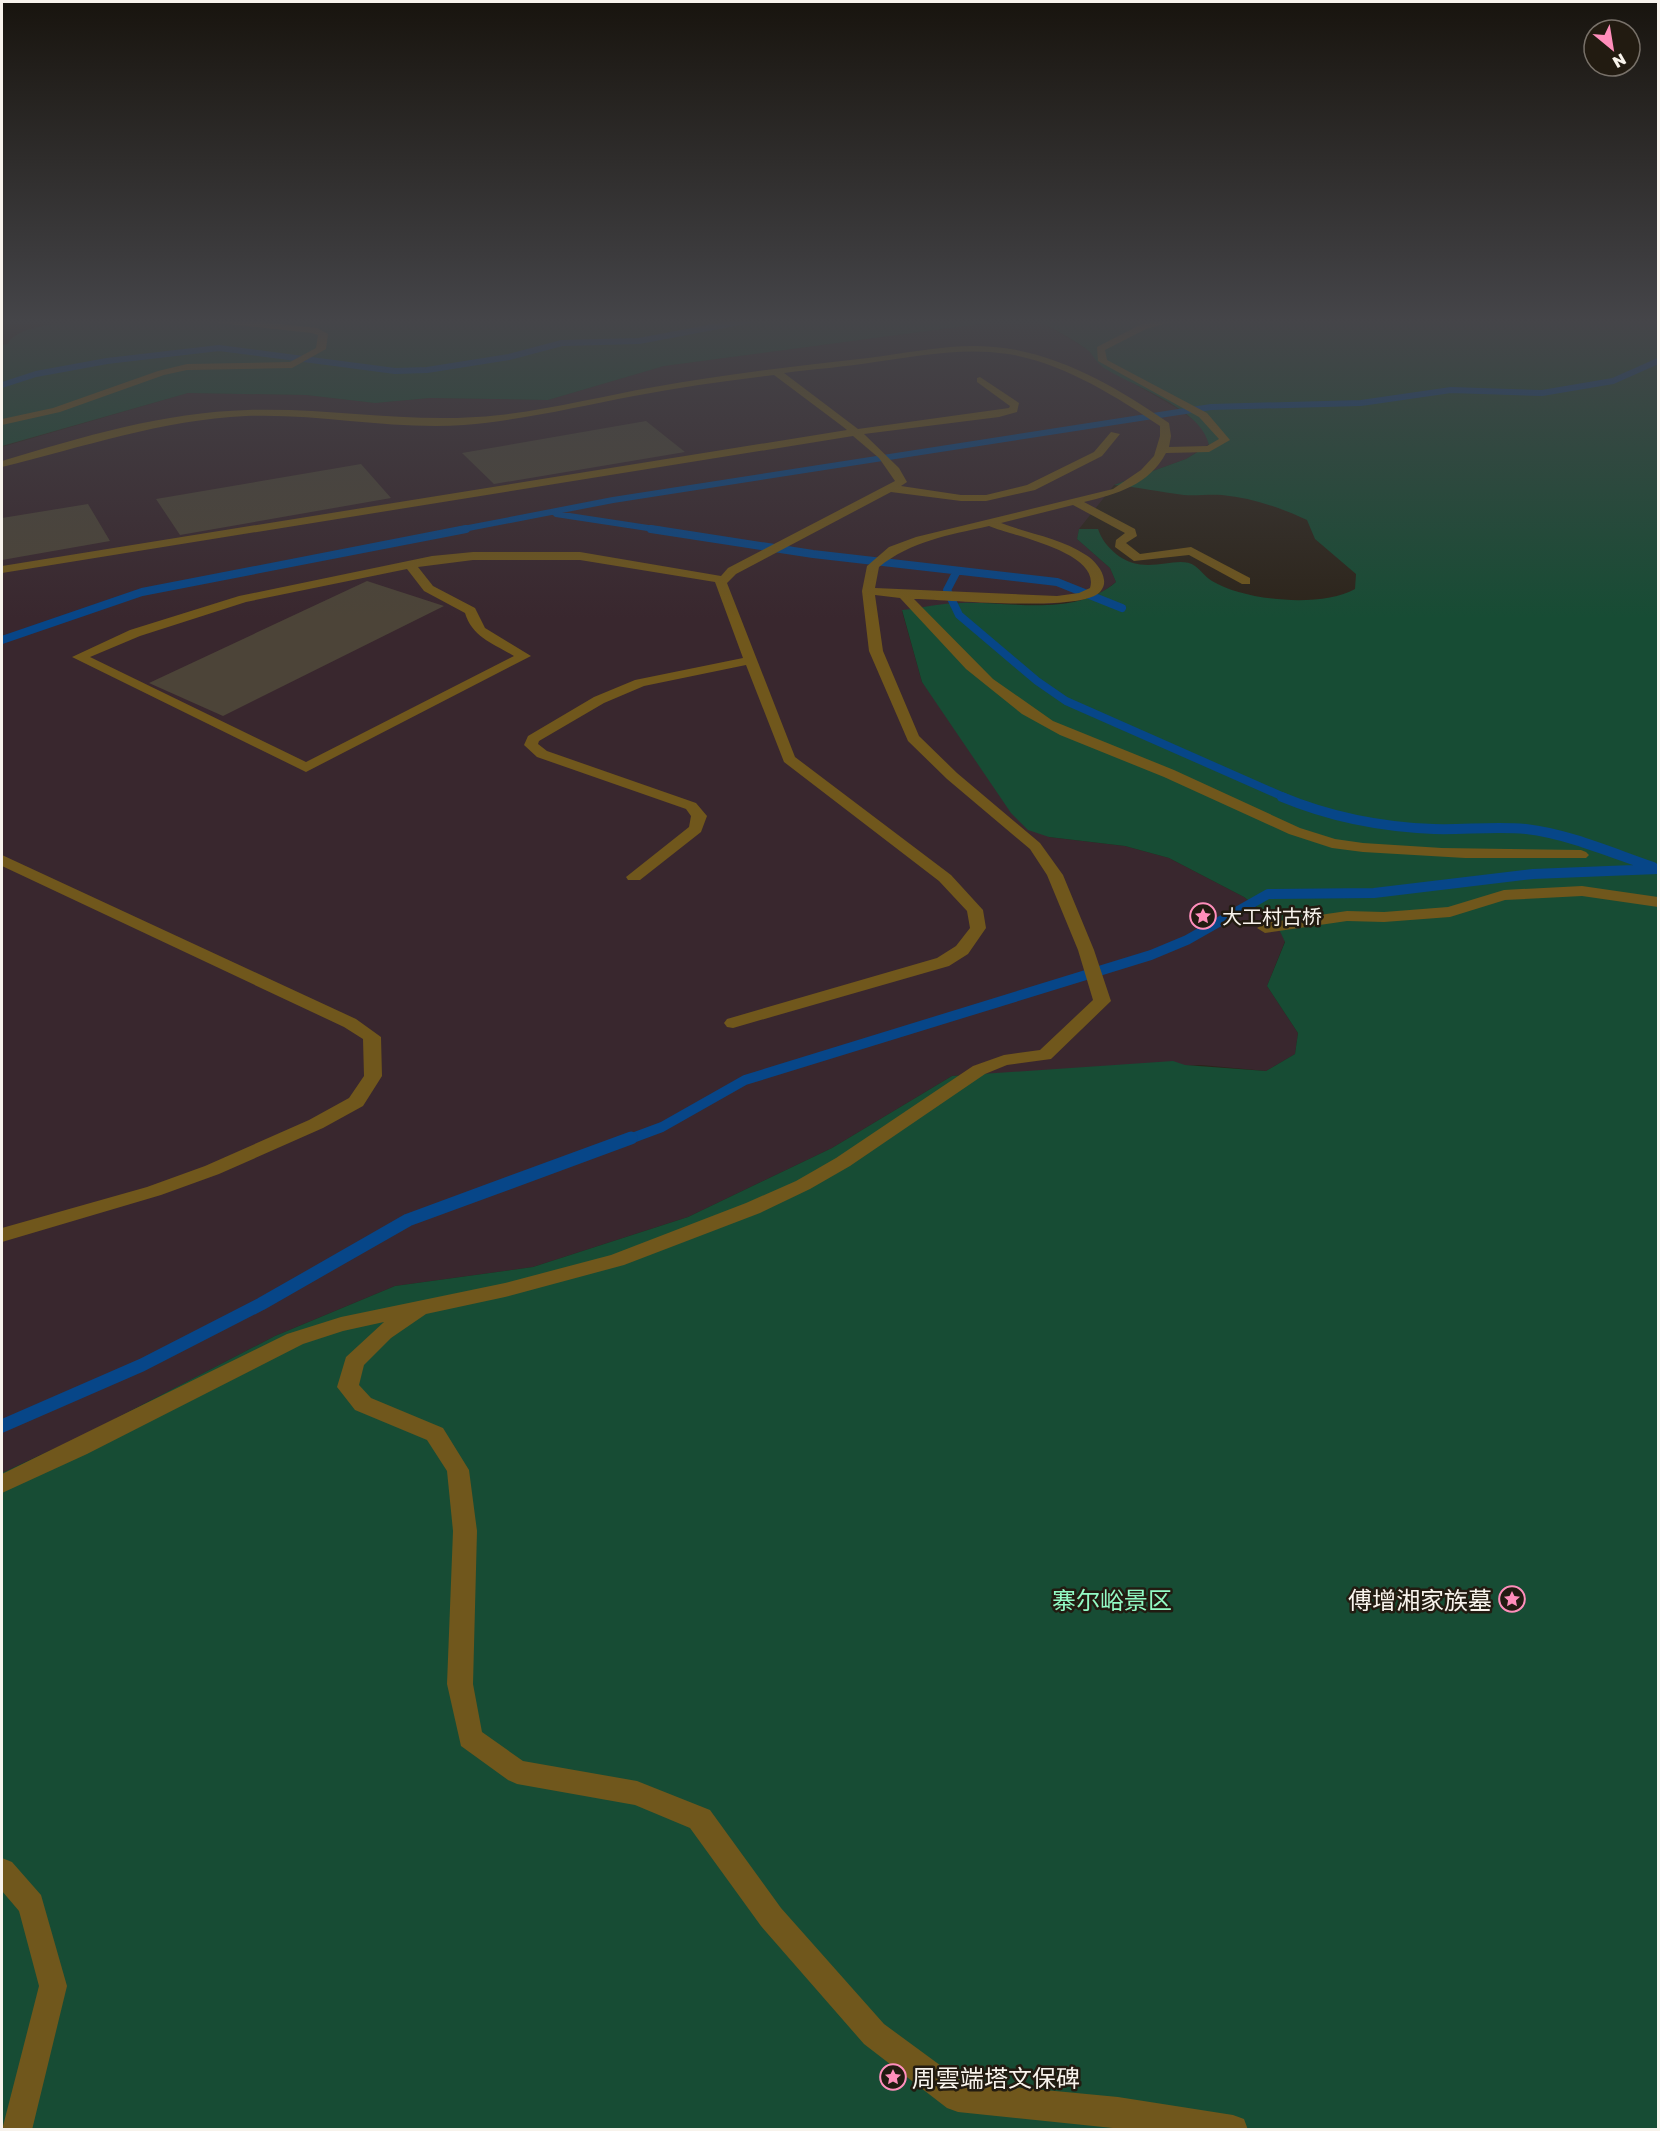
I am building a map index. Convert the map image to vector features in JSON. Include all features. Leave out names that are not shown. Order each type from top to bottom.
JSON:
[{"type":"street","points":[[2,464],[120,432],[189,419]]},
{"type":"street","points":[[372,419],[430,423],[474,419]]},
{"type":"street","points":[[733,1023],[943,962],[962,950],[978,928],[975,910],[945,878],[789,759],[721,583],[732,571],[901,482],[899,473],[892,466],[836,419]]},
{"type":"street","points":[[2,569],[854,433],[957,419]]},
{"type":"street","points":[[2,1484],[79,1448],[295,1339],[340,1324],[427,1304],[505,1290],[616,1260],[687,1235],[803,1185],[843,1162],[979,1071],[1004,1060],[1045,1055],[1102,1002],[1089,960],[1055,875],[1035,846],[952,776],[913,738],[876,651],[868,591],[879,561],[893,550],[920,539],[1077,503],[1117,491],[1137,480],[1160,459],[1167,436],[1165,425],[1158,419]]},
{"type":"street","points":[[1161,450],[1209,449],[1226,440],[1207,419]]},
{"type":"street","points":[[890,488],[969,498],[986,498],[1031,488],[1098,454],[1115,434]]},
{"type":"street","points":[[1077,503],[1131,531],[1131,536],[1120,542],[1121,547],[1138,558],[1191,551],[1246,581]]},
{"type":"street","points":[[868,591],[904,595],[1063,599],[1092,593],[1096,589],[1098,578],[1093,567],[1085,559],[1072,551],[1013,533],[992,523]]},
{"type":"street","points":[[411,565],[416,577],[429,590],[471,611],[475,625],[480,631],[524,656],[306,768],[79,657],[135,633],[243,599],[411,565],[473,556],[580,556],[723,580]]},
{"type":"street","points":[[904,595],[959,656],[1017,705],[1082,741],[1180,778],[1254,814],[1332,843],[1425,852],[1581,855]]},
{"type":"street","points":[[634,877],[696,829],[699,816],[692,806],[542,754],[531,746],[533,740],[599,700],[640,683],[750,660]]},
{"type":"street","points":[[2,860],[350,1023],[372,1037],[374,1055],[373,1076],[356,1102],[316,1124],[212,1170],[154,1191],[2,1235]]},
{"type":"street","points":[[1264,928],[1347,916],[1384,917],[1450,912],[1504,895],[1582,891],[1659,902]]},
{"type":"street","points":[[427,1304],[384,1333],[354,1362],[348,1387],[363,1404],[435,1434],[458,1470],[465,1531],[460,1684],[470,1738],[517,1773],[637,1793],[700,1819],[771,1917],[874,2034],[958,2097],[1118,2112],[1233,2130]]},
{"type":"street","points":[[2,1871],[31,1904],[53,1986],[17,2130]]},
{"type":"shaded area","points":[[97,419],[1193,419],[1206,433],[1209,444],[1186,459],[1114,485],[1079,529],[1077,539],[1110,568],[1116,582],[1100,594],[1082,600],[1052,604],[960,603],[902,611],[922,682],[1049,837],[1125,846],[1169,858],[1244,897],[1275,921],[1285,941],[1267,986],[1298,1033],[1295,1054],[1266,1071],[1201,1065],[952,1076],[832,1148],[688,1217],[533,1267],[395,1286],[275,1336],[86,1434],[2,1473],[2,447]]},
{"type":"green space","points":[[2,419],[95,419],[2,446]]},
{"type":"green space","name":"寨尔峪景区","points":[[1658,419],[1658,2129],[2,2129],[2,1473],[86,1434],[275,1336],[395,1286],[533,1267],[688,1217],[832,1148],[952,1076],[1173,1061],[1185,1065],[1266,1071],[1295,1054],[1298,1033],[1267,986],[1285,942],[1275,921],[1244,897],[1169,858],[1125,846],[1049,837],[1028,830],[1011,813],[922,682],[902,610],[954,603],[1062,604],[1099,593],[1116,582],[1110,568],[1077,539],[1079,529],[1098,529],[1110,548],[1127,561],[1149,565],[1188,563],[1212,581],[1243,593],[1283,600],[1304,600],[1323,599],[1355,589],[1356,574],[1315,539],[1307,520],[1297,515],[1233,496],[1184,495],[1114,485],[1186,459],[1209,445],[1203,432],[1193,420]]},
{"type":"building","points":[[646,421],[685,452],[494,484],[462,453]]},
{"type":"building","points":[[361,464],[391,498],[180,535],[156,499]]},
{"type":"building","points":[[88,504],[110,541],[2,560],[2,518]]},
{"type":"building","points":[[367,581],[444,606],[223,716],[149,683]]},
{"type":"waterway","points":[[458,530],[613,500],[1131,419]]},
{"type":"waterway","points":[[556,514],[661,530]]},
{"type":"waterway","points":[[2,640],[142,592],[466,529]]},
{"type":"waterway","points":[[651,529],[813,554],[1057,582],[1122,608]]},
{"type":"waterway","points":[[957,571],[947,590],[959,615],[1037,681],[1066,701],[1286,798]]},
{"type":"waterway","points":[[1282,797],[1356,820],[1395,826],[1434,829],[1514,828],[1542,831],[1653,867]]},
{"type":"waterway","points":[[627,1140],[662,1127],[745,1080],[1151,955],[1187,940],[1268,894],[1374,893],[1533,874],[1658,869]]},
{"type":"waterway","points":[[2,1426],[142,1365],[261,1304],[408,1220],[631,1138]]},
{"type":"place","name":"大工村古桥","points":[[1203,916]]},
{"type":"place","name":"傅增湘家族墓","points":[[1512,1599]]},
{"type":"place","name":"周雲端塔文保碑","points":[[893,2077]]}]
